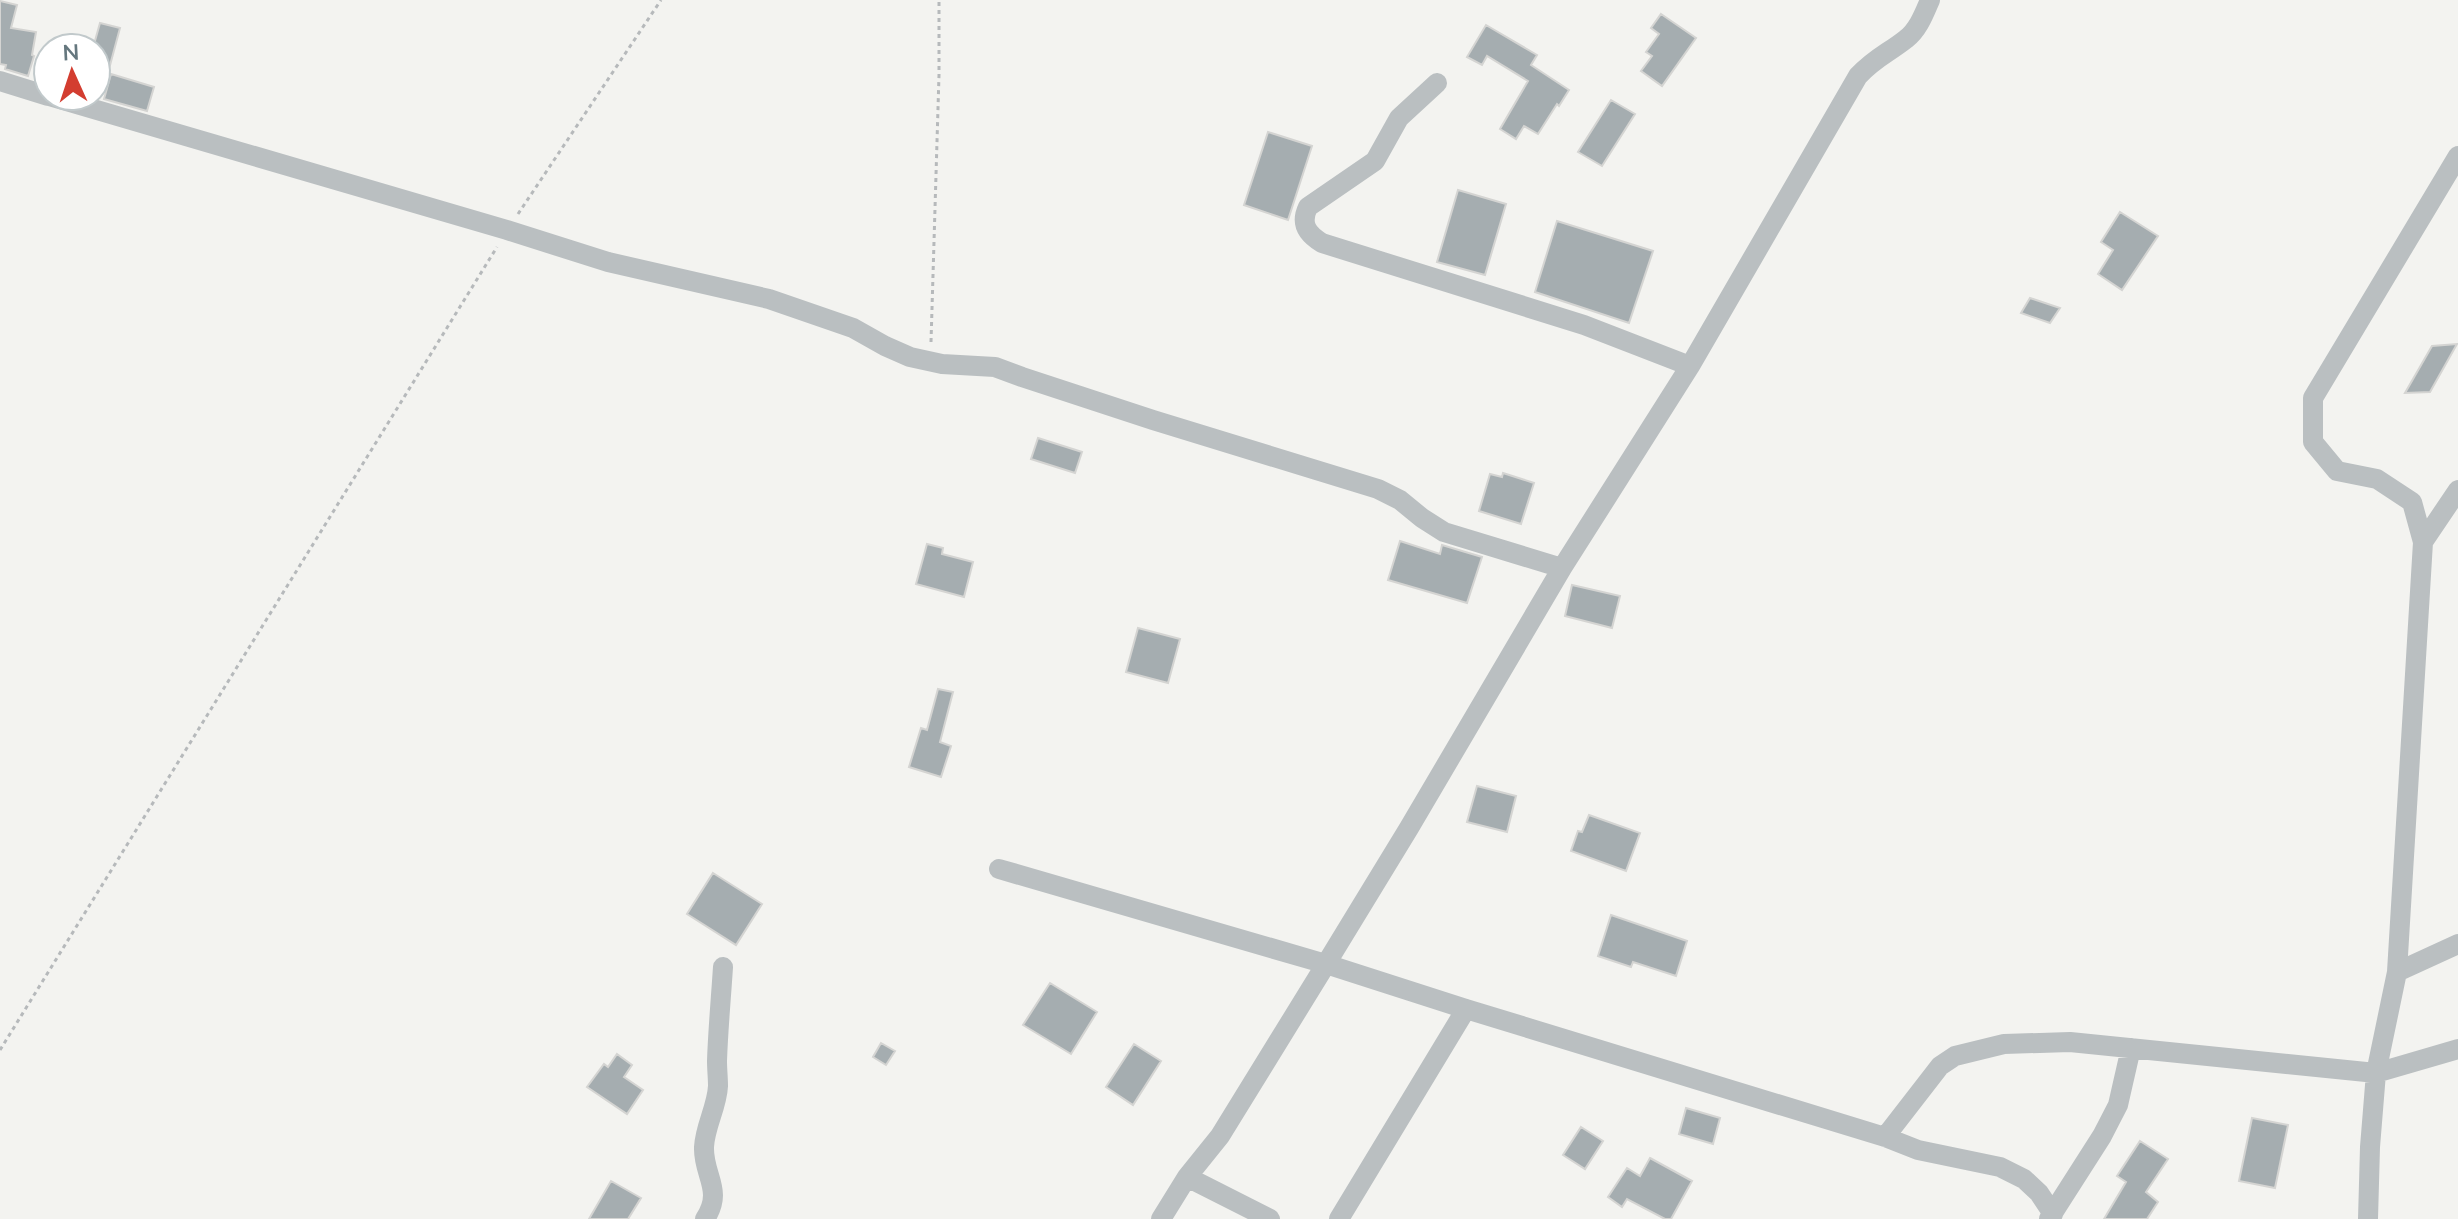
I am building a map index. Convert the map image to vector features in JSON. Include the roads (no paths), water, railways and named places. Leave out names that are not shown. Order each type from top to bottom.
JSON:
[{"type":"street","points":[[1161,1219],[1187,1177],[1220,1136],[1409,828],[1562,568],[1690,366],[1858,76],[1872,61],[1907,39],[1918,26],[1930,0]]},
{"type":"street","points":[[0,81],[32,91]]},
{"type":"street","points":[[1437,83],[1399,118],[1375,161],[1308,207],[1304,215],[1305,226],[1311,237],[1584,325],[1690,366]]},
{"type":"street","points":[[103,112],[608,262],[769,299],[853,328],[910,357],[995,367],[1153,420],[1378,489],[1400,500],[1444,532],[1562,568]]},
{"type":"street","points":[[2368,1219],[2376,1073],[2397,972],[2423,542],[2412,502],[2377,479],[2337,471],[2313,442],[2313,398],[2458,156]]},
{"type":"street","points":[[2423,542],[2458,490]]},
{"type":"street","points":[[999,869],[1326,964],[1885,1137],[1918,1150],[2000,1167],[2024,1179],[2039,1193],[2051,1216],[2118,1105],[2131,1048]]},
{"type":"street","points":[[2397,972],[2458,944]]},
{"type":"street","points":[[705,1219],[714,1199],[704,1147],[718,1089],[723,967]]},
{"type":"street","points":[[1339,1219],[1466,1009]]},
{"type":"street","points":[[1885,1137],[1940,1066],[1955,1056],[2004,1044],[2070,1042],[2376,1073],[2458,1049]]},
{"type":"street","points":[[1187,1177],[1270,1219]]}]
